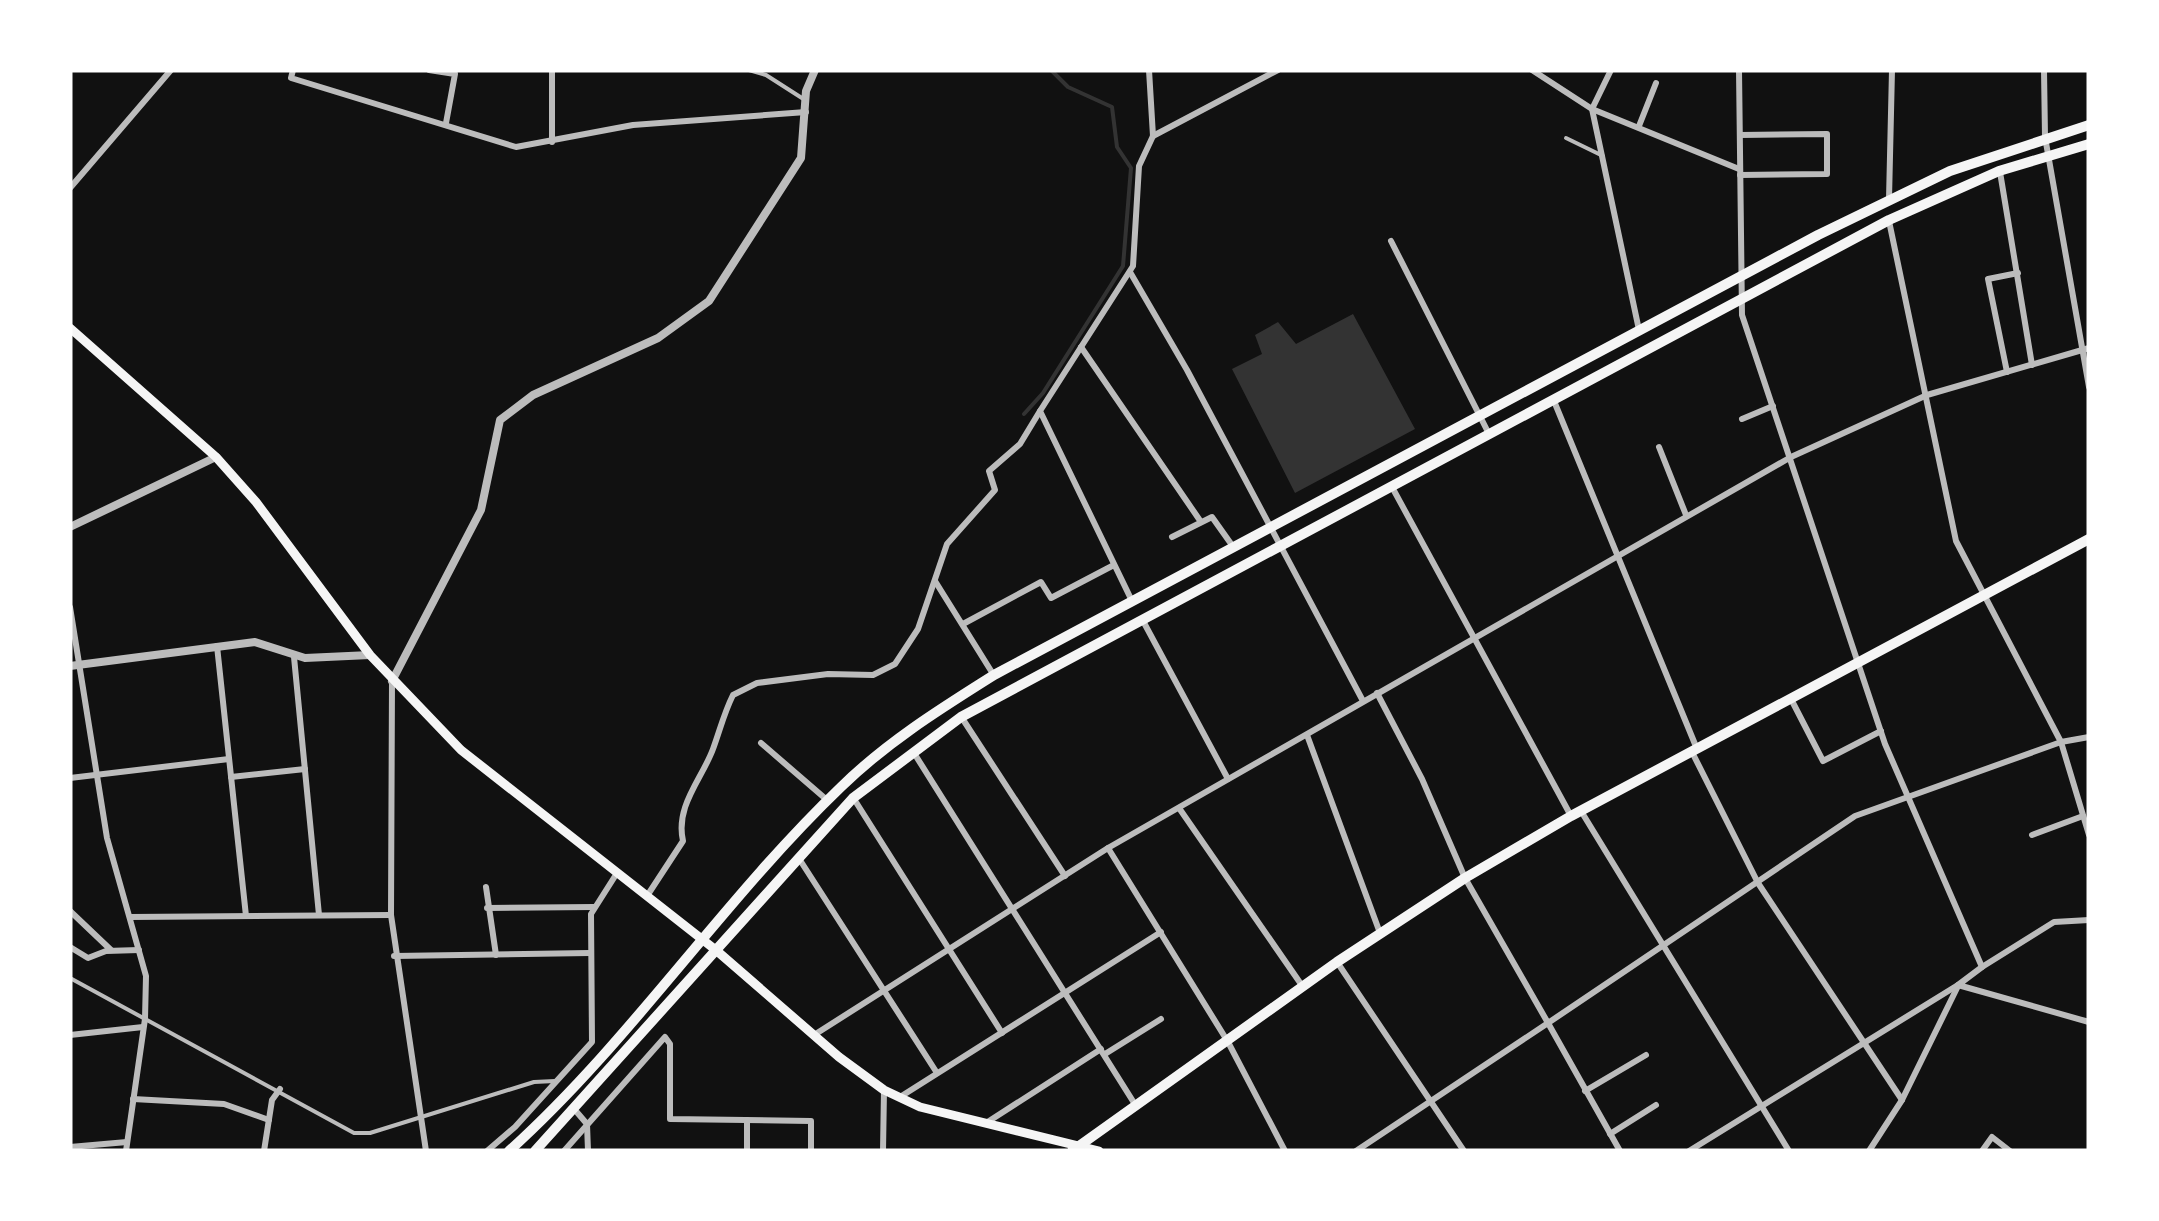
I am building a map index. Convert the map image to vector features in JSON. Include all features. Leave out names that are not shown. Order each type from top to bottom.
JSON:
[{"type":"highway","points":[[509,1151],[567,1098],[827,800],[906,731],[994,675],[1889,199],[1950,171],[2089,124]]},
{"type":"highway","points":[[535,1151],[853,798],[961,717],[1889,220],[1999,171],[2089,144]]},
{"type":"highway","points":[[1077,1148],[1337,962],[1464,878],[1576,813],[2089,539]]},
{"type":"main road","points":[[72,332],[216,457],[256,502],[370,656],[461,750],[717,951],[813,1036],[898,1098],[1099,1151]]},
{"type":"street","points":[[70,188],[171,70]]},
{"type":"street","points":[[293,70],[292,78],[516,147],[633,125],[806,112]]},
{"type":"street","points":[[434,70],[454,74],[446,123]]},
{"type":"street","points":[[552,70],[552,142]]},
{"type":"street","points":[[749,70],[766,75],[805,100]]},
{"type":"street","points":[[426,1151],[394,956],[392,682],[481,510],[500,420],[533,395],[658,338],[708,301],[801,158],[805,100],[815,70]]},
{"type":"street","points":[[648,896],[683,841],[680,829],[690,791],[712,752],[733,695],[758,683],[792,676],[873,675],[895,664],[918,629],[947,544],[995,490],[989,472],[1020,444],[1130,272],[1139,166],[1153,136],[1148,70]]},
{"type":"street","points":[[1153,136],[1278,70]]},
{"type":"street","points":[[1532,70],[1592,109],[1640,126],[1739,172],[1826,174],[1827,134],[1740,135]]},
{"type":"street","points":[[1610,70],[1592,109],[1640,332]]},
{"type":"street","points":[[1739,70],[1740,299],[1881,732],[1982,967]]},
{"type":"street","points":[[1889,199],[1892,70]]},
{"type":"street","points":[[2044,70],[2045,137],[2086,349],[2089,387]]},
{"type":"street","points":[[1640,126],[1656,83]]},
{"type":"street","points":[[1566,138],[1603,156]]},
{"type":"street","points":[[1999,171],[2032,365]]},
{"type":"street","points":[[1889,220],[1956,541],[1981,596],[2061,742],[2089,835]]},
{"type":"street","points":[[1392,240],[1489,434]]},
{"type":"street","points":[[1130,272],[1187,370],[1362,702]]},
{"type":"street","points":[[2007,372],[1988,280],[2018,273]]},
{"type":"street","points":[[1081,348],[1201,522]]},
{"type":"street","points":[[813,1036],[1108,848],[1791,456],[1927,395],[2086,349]]},
{"type":"street","points":[[1554,400],[1694,750],[1758,883],[1902,1100]]},
{"type":"street","points":[[1742,419],[1773,406]]},
{"type":"street","points":[[1040,412],[1132,602]]},
{"type":"street","points":[[1659,447],[1686,514]]},
{"type":"street","points":[[70,527],[216,457]]},
{"type":"street","points":[[1392,487],[1576,813],[1665,944],[1789,1151]]},
{"type":"street","points":[[1172,538],[1212,517],[1235,548]]},
{"type":"street","points":[[964,624],[1041,582],[1051,598],[1112,566]]},
{"type":"street","points":[[935,581],[994,675]]},
{"type":"street","points":[[70,607],[74,666],[107,838],[146,976],[144,1023],[126,1151]]},
{"type":"street","points":[[1142,619],[1228,779]]},
{"type":"street","points":[[74,666],[255,642],[294,657],[370,656]]},
{"type":"street","points":[[217,646],[246,916]]},
{"type":"street","points":[[294,657],[319,915]]},
{"type":"street","points":[[1377,693],[1464,878],[1620,1151]]},
{"type":"street","points":[[1792,698],[1823,761],[1881,732]]},
{"type":"street","points":[[961,717],[1064,876]]},
{"type":"street","points":[[1307,735],[1380,933]]},
{"type":"street","points":[[1356,1151],[1855,816],[2061,742],[2089,737]]},
{"type":"street","points":[[761,743],[827,800]]},
{"type":"street","points":[[913,752],[1137,1107]]},
{"type":"street","points":[[70,778],[229,760]]},
{"type":"street","points":[[231,777],[306,769]]},
{"type":"street","points":[[853,798],[1002,1033]]},
{"type":"street","points":[[1178,808],[1303,986]]},
{"type":"street","points":[[2032,834],[2083,816]]},
{"type":"street","points":[[1108,848],[1228,1042],[1286,1151]]},
{"type":"street","points":[[798,856],[937,1074]]},
{"type":"street","points":[[487,1151],[515,1127],[592,1042],[590,953],[594,907],[617,873]]},
{"type":"street","points":[[486,887],[496,955]]},
{"type":"street","points":[[487,908],[594,907]]},
{"type":"street","points":[[70,911],[112,951]]},
{"type":"street","points":[[130,917],[392,914]]},
{"type":"street","points":[[1689,1151],[2054,922],[2089,920]]},
{"type":"street","points":[[898,1098],[1161,932]]},
{"type":"street","points":[[70,946],[88,958],[112,951],[139,950]]},
{"type":"street","points":[[394,956],[590,953]]},
{"type":"street","points":[[1337,962],[1464,1151]]},
{"type":"street","points":[[70,978],[144,1023],[354,1133],[422,1118],[534,1082],[555,1081]]},
{"type":"street","points":[[1958,984],[2089,1022]]},
{"type":"street","points":[[1869,1151],[1902,1100],[1958,984]]},
{"type":"street","points":[[984,1123],[1161,1020]]},
{"type":"street","points":[[70,1035],[144,1023]]},
{"type":"street","points":[[564,1151],[665,1037],[670,1044],[670,1120],[811,1122],[812,1151]]},
{"type":"street","points":[[1586,1091],[1646,1055]]},
{"type":"street","points":[[555,1081],[567,1098]]},
{"type":"street","points":[[882,1151],[884,1090]]},
{"type":"street","points":[[264,1151],[278,1091]]},
{"type":"street","points":[[134,1099],[224,1104],[269,1120]]},
{"type":"street","points":[[1610,1134],[1656,1105]]},
{"type":"street","points":[[574,1110],[587,1124],[588,1151]]},
{"type":"street","points":[[747,1120],[747,1151]]},
{"type":"street","points":[[1982,1151],[1992,1138],[2010,1151]]},
{"type":"street","points":[[70,1147],[128,1142]]},
{"type":"shaded area","points":[[1353,314],[1415,429],[1295,493],[1232,369],[1262,354],[1255,335],[1278,322],[1296,344]]},
{"type":"waterway","points":[[1024,414],[1043,393],[1123,266],[1131,168],[1117,147],[1112,107],[1068,87],[1051,70]]}]
